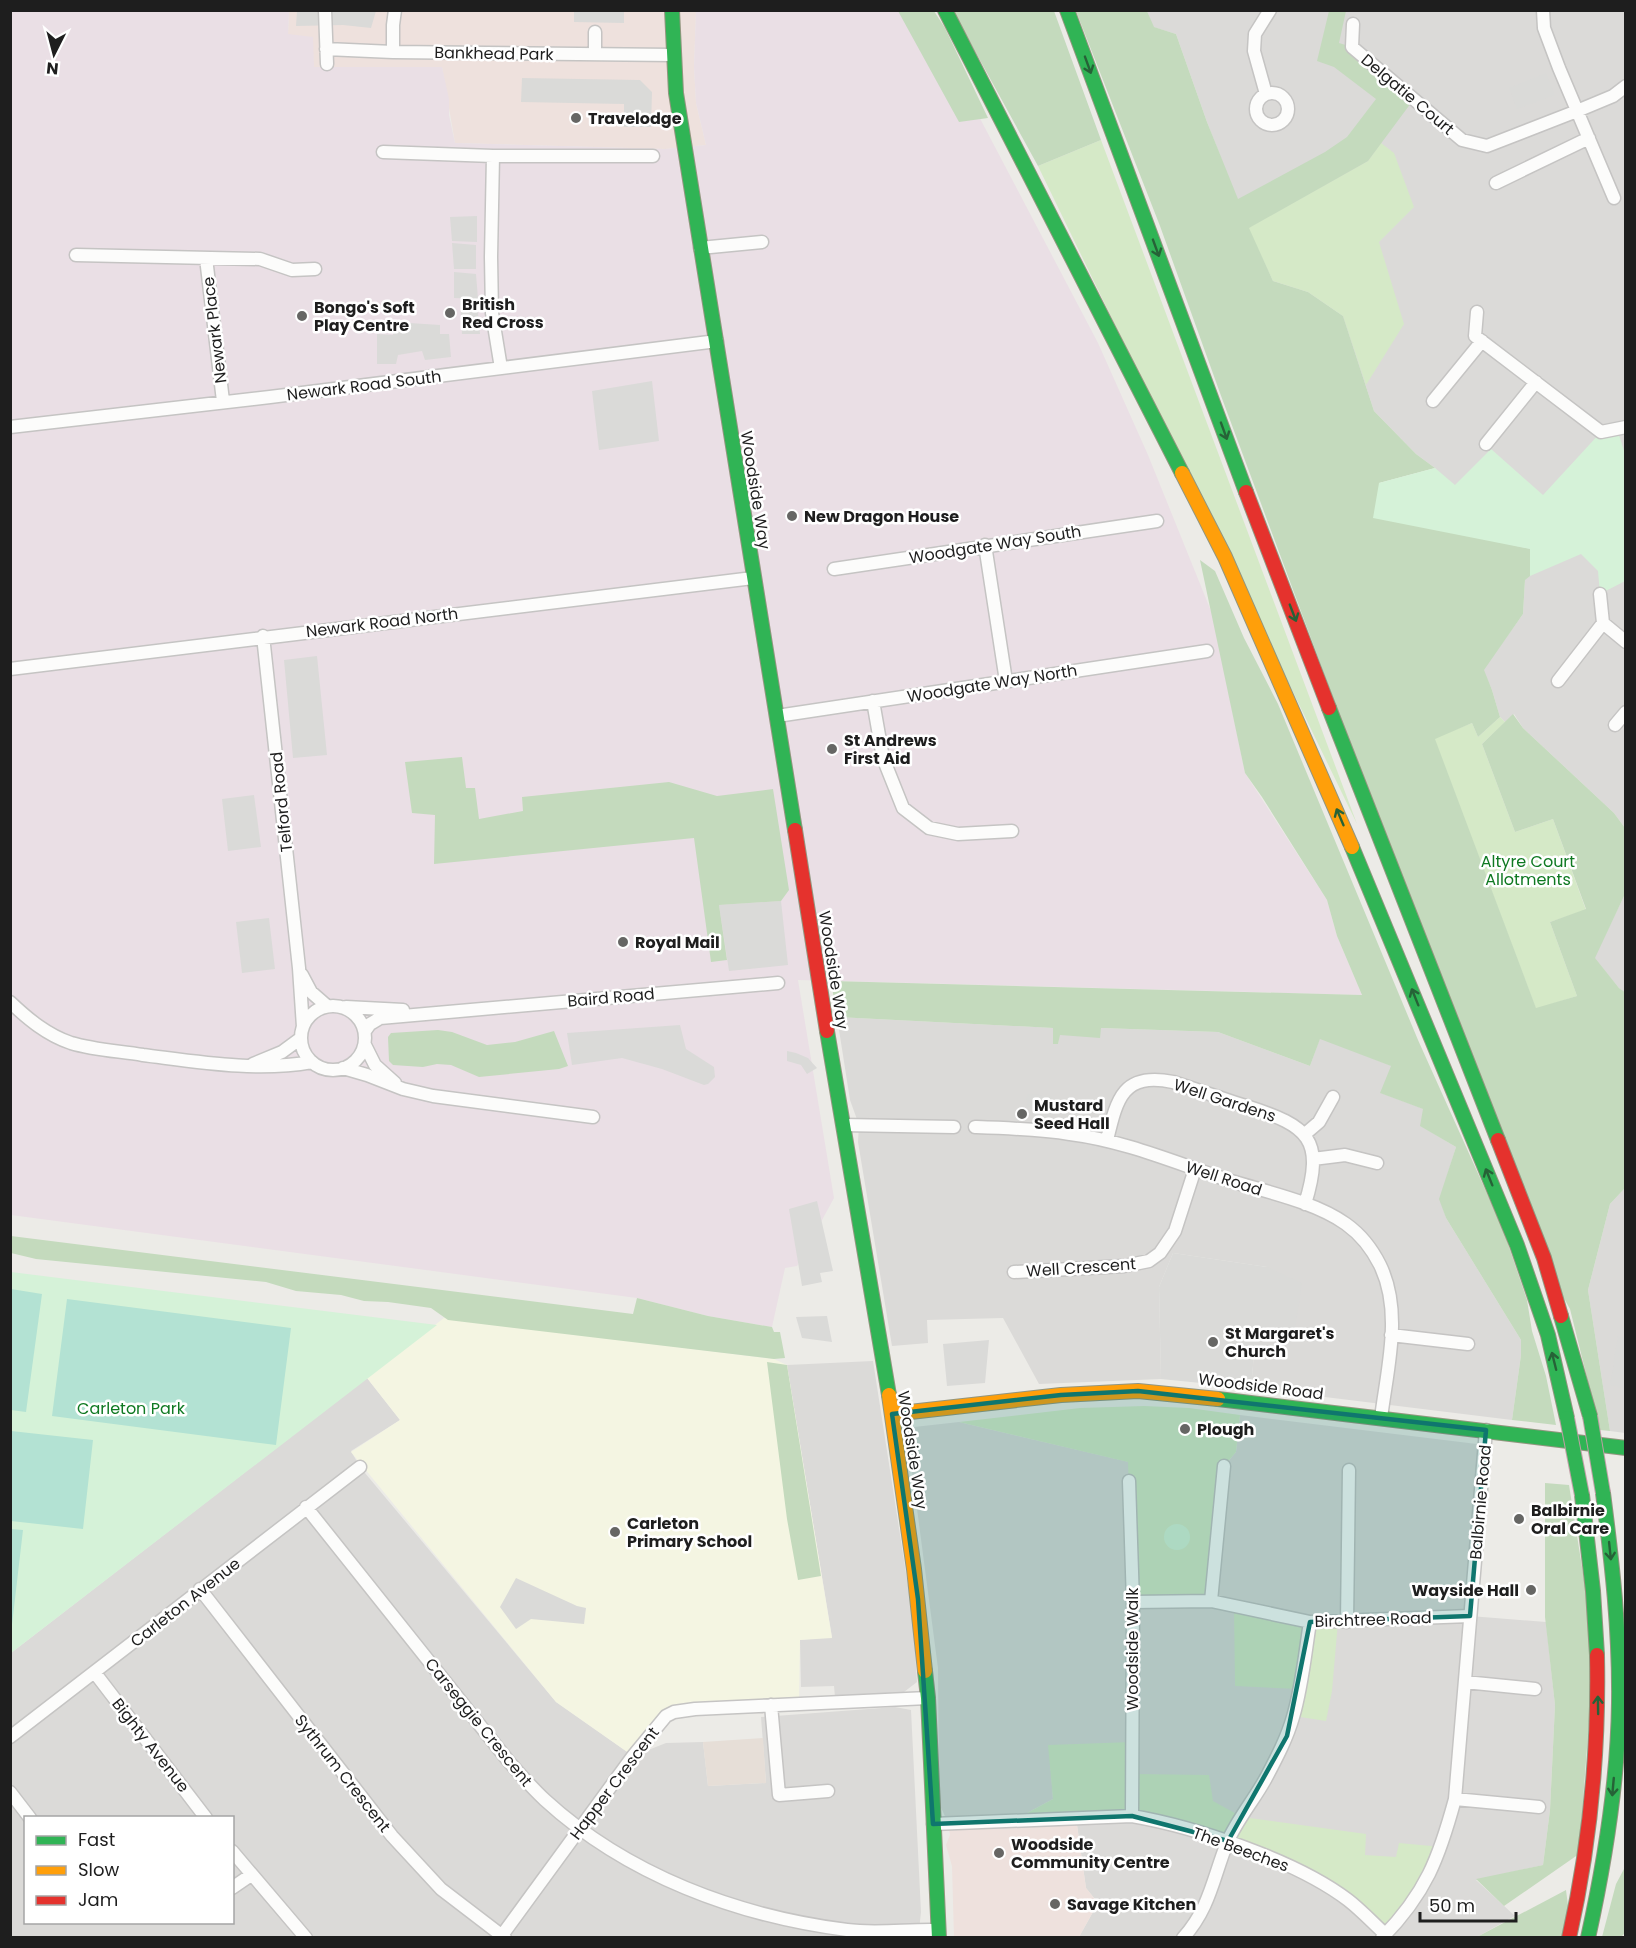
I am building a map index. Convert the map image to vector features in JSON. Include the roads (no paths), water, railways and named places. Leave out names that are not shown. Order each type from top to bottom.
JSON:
[{"type":"main road","name":"Woodside Way","points":[[672,10],[678,107],[753,578],[892,1414],[918,1599],[928,1698],[939,1934]]},
{"type":"main road","points":[[945,10],[1225,557],[1365,876],[1517,1245],[1548,1335],[1582,1495],[1595,1595],[1598,1654],[1598,1716],[1593,1801],[1570,1933]]},
{"type":"main road","points":[[1067,10],[1266,546],[1544,1258],[1590,1416],[1610,1546],[1619,1672],[1614,1779],[1605,1848],[1589,1934]]},
{"type":"main road","name":"Woodside Road","points":[[892,1414],[1061,1395],[1138,1391],[1202,1396],[1626,1448]]},
{"type":"street","points":[[325,10],[327,64]]},
{"type":"street","points":[[393,52],[395,10]]},
{"type":"street","points":[[1266,94],[1254,51],[1255,34],[1270,10]]},
{"type":"street","points":[[1543,10],[1544,28],[1614,198]]},
{"type":"street","name":"Delgatie Court","points":[[1353,24],[1352,46],[1461,140],[1487,146],[1577,111]]},
{"type":"street","points":[[595,32],[596,54]]},
{"type":"street","name":"Bankhead Park","points":[[326,49],[393,52],[673,55]]},
{"type":"street","points":[[1577,111],[1613,96],[1626,86]]},
{"type":"street","points":[[1496,183],[1588,138]]},
{"type":"street","points":[[383,152],[493,156],[653,156]]},
{"type":"street","points":[[493,156],[492,313],[501,368]]},
{"type":"street","points":[[700,248],[762,242]]},
{"type":"street","name":"Newark Place","points":[[76,255],[260,259],[292,270],[315,269]]},
{"type":"street","name":"Newark Place","points":[[206,258],[223,401]]},
{"type":"street","points":[[1477,312],[1475,336],[1601,432],[1626,427]]},
{"type":"street","name":"Newark Road South","points":[[10,427],[717,341]]},
{"type":"street","points":[[1433,401],[1482,341]]},
{"type":"street","points":[[1486,444],[1536,382]]},
{"type":"street","name":"Woodgate Way South","points":[[834,569],[1157,520]]},
{"type":"street","points":[[985,545],[1006,681]]},
{"type":"street","name":"Newark Road North","points":[[10,669],[263,636],[753,578]]},
{"type":"street","points":[[1558,681],[1603,623],[1600,594]]},
{"type":"street","points":[[1603,623],[1626,642]]},
{"type":"street","name":"Telford Road","points":[[263,636],[299,968],[302,1032]]},
{"type":"street","name":"Woodgate Way North","points":[[777,716],[1207,651]]},
{"type":"street","points":[[873,701],[883,758],[903,808],[930,828],[958,834],[1012,831]]},
{"type":"street","points":[[1615,725],[1626,711]]},
{"type":"street","name":"Telford Road","points":[[299,968],[310,992],[327,1006]]},
{"type":"street","name":"Baird Road","points":[[365,1031],[370,1024],[380,1018],[778,982]]},
{"type":"street","points":[[10,1002],[32,1022],[70,1043],[90,1048],[249,1066],[285,1067],[312,1062]]},
{"type":"street","points":[[249,1066],[282,1052],[302,1032],[312,1013],[327,1006],[342,1006],[357,1016],[365,1031],[364,1045],[360,1055],[353,1063],[343,1068],[328,1070],[312,1062],[306,1055],[302,1032]]},
{"type":"street","name":"Baird Road","points":[[342,1006],[444,1012]]},
{"type":"street","points":[[364,1045],[375,1065],[403,1089]]},
{"type":"street","points":[[343,1068],[403,1089],[433,1096],[593,1117]]},
{"type":"street","name":"Well Gardens","points":[[1107,1140],[1121,1095],[1134,1083],[1158,1079],[1283,1119],[1295,1125],[1305,1134]]},
{"type":"street","points":[[1305,1204],[1311,1184],[1313,1159],[1305,1134],[1319,1122],[1333,1097]]},
{"type":"street","points":[[843,1125],[954,1127]]},
{"type":"street","name":"Well Road","points":[[975,1127],[1070,1133],[1107,1140],[1305,1204],[1346,1224],[1361,1237],[1371,1250],[1388,1284],[1391,1304],[1391,1335],[1381,1418]]},
{"type":"street","points":[[1313,1159],[1345,1155],[1377,1163]]},
{"type":"street","name":"Well Crescent","points":[[1014,1272],[1124,1266],[1149,1262],[1160,1253],[1175,1231],[1195,1169]]},
{"type":"street","points":[[1391,1335],[1468,1344]]},
{"type":"street","name":"Balbirnie Road","points":[[1384,1936],[1409,1909],[1429,1877],[1442,1847],[1455,1799],[1486,1430]]},
{"type":"street","points":[[1211,1601],[1224,1466]]},
{"type":"street","name":"Carleton Avenue","points":[[10,1737],[360,1467]]},
{"type":"street","points":[[1347,1622],[1349,1470]]},
{"type":"street","name":"Woodside Walk","points":[[1129,1482],[1133,1602],[1132,1816]]},
{"type":"street","name":"Carseggie Crescent","points":[[306,1507],[510,1763],[544,1799],[580,1828],[635,1864],[657,1875],[687,1889],[749,1909],[780,1918],[848,1930],[939,1934]]},
{"type":"street","name":"Sythrum Crescent","points":[[201,1589],[392,1836],[441,1889],[502,1937]]},
{"type":"street","name":"Birchtree Road","points":[[1133,1602],[1211,1601],[1310,1622],[1470,1616]]},
{"type":"street","points":[[1184,1938],[1196,1924],[1209,1898],[1228,1841],[1263,1785],[1287,1736],[1294,1716],[1310,1622]]},
{"type":"street","name":"Bighty Avenue","points":[[95,1672],[205,1816]]},
{"type":"street","points":[[1465,1682],[1535,1689]]},
{"type":"street","name":"Happer Crescent","points":[[502,1937],[654,1728],[666,1716],[682,1710],[928,1698]]},
{"type":"street","points":[[771,1705],[779,1795],[828,1791]]},
{"type":"street","points":[[10,1792],[28,1816]]},
{"type":"street","points":[[1455,1799],[1539,1807]]},
{"type":"street","name":"The Beeches","points":[[933,1824],[1132,1816],[1151,1819],[1228,1841],[1304,1872],[1348,1900],[1384,1936]]},
{"type":"street","points":[[234,1854],[306,1938]]},
{"type":"street","points":[[234,1887],[251,1875]]},
{"type":"place","name":"Travelodge","points":[[576,118]]},
{"type":"place","name":"British Red Cross","points":[[450,313]]},
{"type":"place","name":"Bongo's Soft Play Centre","points":[[302,316]]},
{"type":"place","name":"New Dragon House","points":[[792,516]]},
{"type":"place","name":"St Andrews First Aid","points":[[832,749]]},
{"type":"place","name":"Royal Mail","points":[[623,942]]},
{"type":"place","name":"Mustard Seed Hall","points":[[1022,1114]]},
{"type":"place","name":"St Margaret's Church","points":[[1213,1342]]},
{"type":"place","name":"Plough","points":[[1185,1429]]},
{"type":"place","name":"Balbirnie Oral Care","points":[[1519,1519]]},
{"type":"place","name":"Carleton Primary School","points":[[615,1532]]},
{"type":"place","name":"Wayside Hall","points":[[1531,1590]]},
{"type":"place","name":"Woodside Community Centre","points":[[999,1853]]},
{"type":"place","name":"Savage Kitchen","points":[[1055,1904]]},
{"type":"park label","name":"Altyre Court Allotments","points":[[1528,870]]},
{"type":"park label","name":"Carleton Park","points":[[131,1408]]}]
